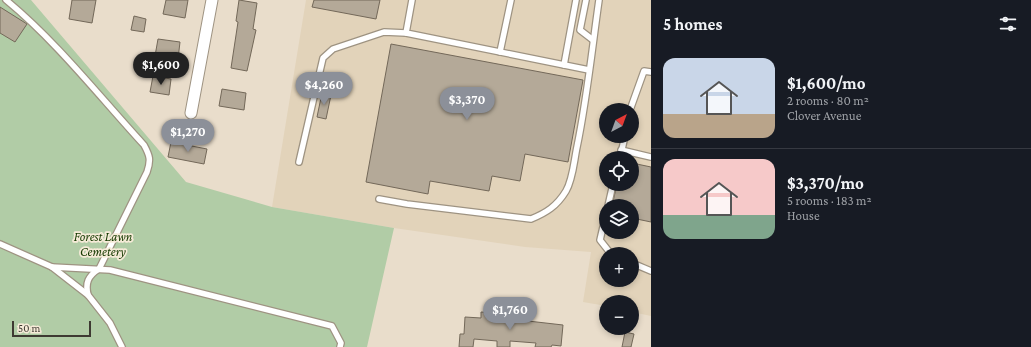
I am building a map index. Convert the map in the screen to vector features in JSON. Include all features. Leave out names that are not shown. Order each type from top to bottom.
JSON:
[{"type":"street","points":[[191,113],[212,0]]},
{"type":"lane","points":[[6,0],[31,21],[62,54],[144,145],[149,154],[150,164],[147,172],[99,269],[92,274],[88,280],[86,287],[88,295]]},
{"type":"lane","points":[[406,33],[412,0]]},
{"type":"lane","points":[[500,52],[510,0]]},
{"type":"lane","points":[[564,65],[576,0]]},
{"type":"lane","points":[[586,0],[580,30],[594,40]]},
{"type":"lane","points":[[379,199],[407,204],[531,219],[546,212],[559,202],[567,190],[571,176],[583,117],[599,0]]},
{"type":"lane","points":[[298,162],[323,58],[333,49],[384,32],[406,33],[589,70]]},
{"type":"lane","points":[[633,103],[644,71],[651,72]]},
{"type":"lane","points":[[624,143],[622,150],[651,156]]},
{"type":"lane","points":[[0,244],[52,267],[88,295],[110,323],[122,347]]},
{"type":"lane","points":[[639,266],[651,271]]},
{"type":"lane","points":[[52,267],[110,270],[332,326],[341,343],[340,347]]},
{"type":"shaded area","points":[[306,0],[651,0],[651,316],[639,313],[639,295],[599,295],[599,305],[583,302],[591,252],[525,247],[394,228],[272,207]]},
{"type":"green space","name":"Forest Lawn Cemetery","points":[[0,0],[31,0],[186,182],[272,207],[394,228],[367,347],[0,347]]},
{"type":"building","points":[[72,0],[96,0],[92,23],[69,19]]},
{"type":"building","points":[[166,0],[188,0],[185,18],[163,14]]},
{"type":"building","points":[[239,0],[257,3],[253,29],[256,30],[247,71],[231,68],[238,22],[236,21]]},
{"type":"building","points":[[314,0],[380,0],[376,19],[312,7]]},
{"type":"building","points":[[0,7],[27,24],[15,42],[0,33]]},
{"type":"building","points":[[134,16],[146,19],[144,32],[131,30]]},
{"type":"building","points":[[158,39],[180,42],[178,59],[155,56]]},
{"type":"building","points":[[391,44],[583,80],[568,162],[525,154],[520,181],[492,176],[489,191],[430,181],[428,194],[366,182]]},
{"type":"building","points":[[153,76],[171,79],[169,95],[150,92]]},
{"type":"building","points":[[222,89],[246,93],[244,110],[219,106]]},
{"type":"building","points":[[322,93],[331,95],[326,119],[317,117]]},
{"type":"building","points":[[171,142],[207,149],[204,164],[168,157]]},
{"type":"building","points":[[639,164],[651,167],[651,222],[639,219],[639,199],[614,199],[615,191],[639,191]]},
{"type":"building","points":[[481,312],[517,315],[517,313],[529,314],[528,321],[563,325],[561,346],[552,345],[551,347],[535,347],[536,343],[510,341],[510,347],[497,347],[497,341],[474,339],[473,347],[459,347],[460,334],[464,334],[465,317],[481,318]]},
{"type":"building","points":[[624,335],[634,335],[631,347],[622,347]]}]
